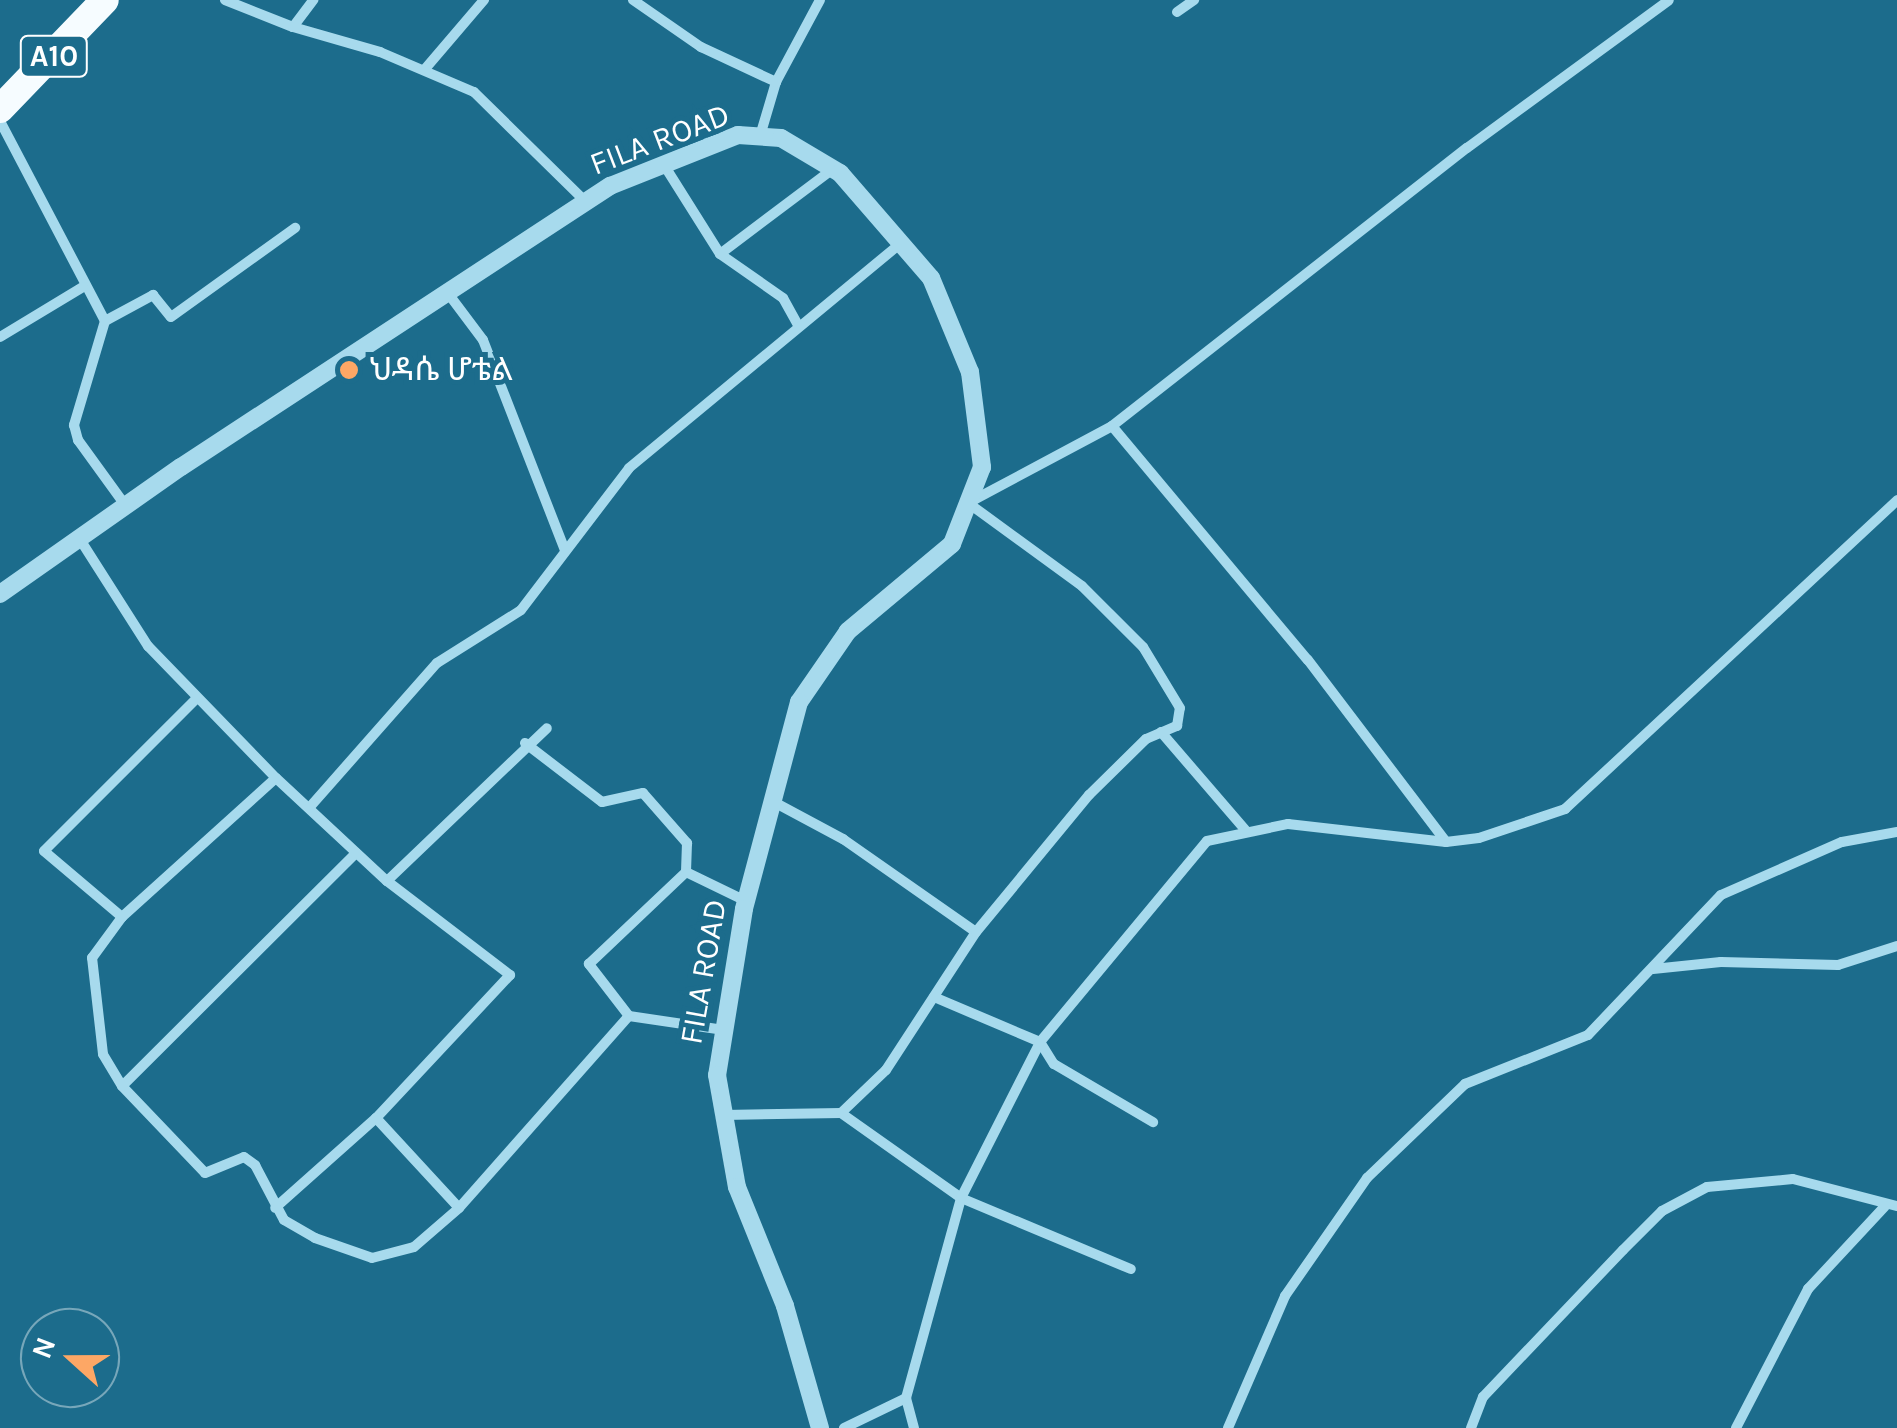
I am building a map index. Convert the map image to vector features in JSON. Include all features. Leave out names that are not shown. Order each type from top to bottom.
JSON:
[{"type":"highway","name":"A10","points":[[0,109],[105,0]]},
{"type":"street","points":[[224,0],[293,27],[425,68],[474,92],[586,202]]},
{"type":"street","points":[[293,27],[313,0]]},
{"type":"street","points":[[425,68],[484,0]]},
{"type":"street","points":[[633,0],[701,47],[776,82]]},
{"type":"street","points":[[760,136],[776,82],[820,0]]},
{"type":"street","points":[[1178,12],[1194,0]]},
{"type":"street","points":[[842,1113],[886,1070],[976,932],[1088,795],[1162,732],[1176,726],[1180,708],[1143,647],[1082,586],[968,503],[1112,426],[1466,148],[1669,0]]},
{"type":"street","points":[[0,121],[83,288],[104,321]]},
{"type":"street","name":"FILA ROAD","points":[[0,594],[80,541],[125,505],[586,202],[738,134],[781,138],[833,169],[931,278],[970,372],[982,467],[952,544],[848,632],[800,702],[746,901],[724,1030],[717,1074],[736,1187],[785,1306],[820,1428]]},
{"type":"street","points":[[664,164],[720,254],[783,298],[798,325]]},
{"type":"street","points":[[720,254],[833,169]]},
{"type":"street","points":[[125,505],[78,440],[74,424],[90,351],[104,321],[153,296],[171,317],[294,228]]},
{"type":"street","points":[[309,808],[438,663],[520,610],[629,468],[901,243]]},
{"type":"street","points":[[0,337],[83,288]]},
{"type":"street","points":[[447,292],[483,340],[566,550]]},
{"type":"street","points":[[1112,426],[1308,660],[1446,842]]},
{"type":"street","points":[[914,1428],[906,1398],[960,1198],[1040,1042],[1207,841],[1288,824],[1446,842],[1479,838],[1566,808],[1897,500]]},
{"type":"street","points":[[80,541],[148,646],[276,778],[387,881],[510,975],[376,1118],[274,1208]]},
{"type":"street","points":[[122,916],[44,851],[197,698]]},
{"type":"street","points":[[387,881],[526,743],[547,728]]},
{"type":"street","points":[[1162,732],[1247,832]]},
{"type":"street","points":[[526,743],[602,802],[644,793],[687,843],[686,872],[589,964],[629,1016],[724,1030]]},
{"type":"street","points":[[276,778],[122,916],[92,958],[103,1054],[122,1086],[206,1173],[244,1158],[254,1165],[274,1208],[306,1234],[372,1258],[414,1247],[459,1208],[629,1016]]},
{"type":"street","points":[[772,801],[844,838],[976,932]]},
{"type":"street","points":[[1228,1428],[1285,1296],[1367,1178],[1465,1084],[1588,1034],[1721,895],[1842,842],[1897,832]]},
{"type":"street","points":[[122,1086],[356,853]]},
{"type":"street","points":[[686,872],[746,901]]},
{"type":"street","points":[[1653,969],[1721,962],[1838,965],[1897,946]]},
{"type":"street","points":[[934,997],[1040,1042],[1054,1064],[1153,1122]]},
{"type":"street","points":[[724,1115],[842,1113],[960,1198],[1131,1269]]},
{"type":"street","points":[[376,1118],[459,1208]]},
{"type":"street","points":[[1471,1428],[1483,1397],[1622,1250],[1662,1211],[1708,1186],[1793,1180],[1891,1206]]},
{"type":"street","points":[[1736,1428],[1808,1289],[1891,1206]]},
{"type":"street","points":[[844,1428],[906,1398]]},
{"type":"place","name":"ህዳሴ ሆቴል","points":[[349,370]]}]
